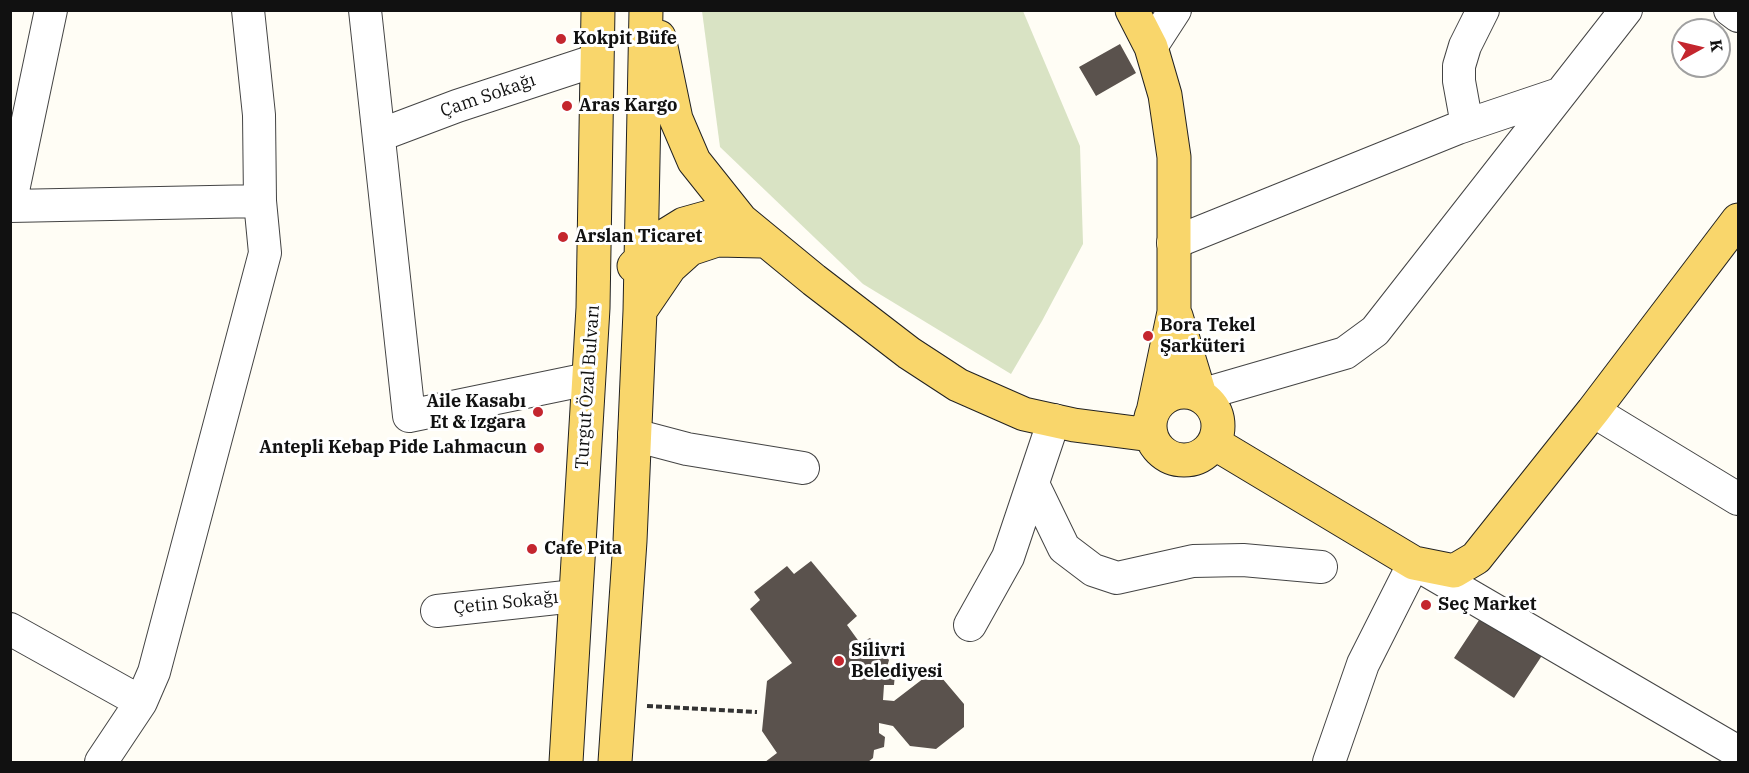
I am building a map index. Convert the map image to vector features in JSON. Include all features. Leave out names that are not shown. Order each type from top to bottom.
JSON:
[{"type":"main road","name":"Turgut Özal Bulvarı","points":[[566,762],[593,308],[598,10]]},
{"type":"main road","points":[[615,762],[630,541],[640,311],[646,10]]},
{"type":"main road","points":[[653,10],[676,119],[694,161],[741,220],[909,353],[958,385],[1024,414],[1054,420],[1152,424]]},
{"type":"main road","points":[[1132,10],[1151,47],[1165,95],[1174,157],[1174,312],[1152,424],[1156,445],[1164,454],[1174,459],[1197,458],[1207,452],[1218,433],[1215,411],[1209,402],[1200,395],[1189,392],[1178,392],[1159,403],[1152,424]]},
{"type":"main road","points":[[593,308],[663,237],[684,224],[710,217],[741,220]]},
{"type":"main road","points":[[1214,443],[1414,563],[1454,571],[1476,558],[1593,411],[1738,220]]},
{"type":"main road","points":[[640,311],[670,267],[690,249],[717,240],[768,242]]},
{"type":"main road","points":[[1174,312],[1200,395]]},
{"type":"street","points":[[51,10],[10,206],[261,201]]},
{"type":"street","points":[[101,762],[141,702],[154,672],[265,253],[259,116],[248,10]]},
{"type":"street","points":[[365,10],[410,416],[588,379]]},
{"type":"street","points":[[1151,47],[1175,10]]},
{"type":"street","points":[[1467,125],[1459,81],[1459,66],[1465,46],[1483,10]]},
{"type":"street","points":[[1200,395],[1345,353],[1376,331],[1626,10]]},
{"type":"street","points":[[1730,10],[1738,16]]},
{"type":"street","name":"Çam Sokağı","points":[[380,135],[457,106],[597,60]]},
{"type":"street","points":[[1173,243],[1467,125],[1559,94]]},
{"type":"street","points":[[1593,411],[1738,499]]},
{"type":"street","points":[[970,625],[1008,557],[1054,420]]},
{"type":"street","points":[[634,435],[687,449],[803,468]]},
{"type":"street","points":[[1033,484],[1064,548],[1093,570],[1117,578],[1193,561],[1243,560],[1321,567]]},
{"type":"street","points":[[1329,762],[1363,664],[1414,563],[1738,752]]},
{"type":"street","name":"Çetin Sokağı","points":[[437,611],[575,596]]},
{"type":"street","points":[[10,629],[141,702]]},
{"type":"path","points":[[619,705],[757,712]]},
{"type":"green space","points":[[702,11],[1023,11],[1080,146],[1083,244],[1011,374],[863,284],[720,147]]},
{"type":"building","points":[[1120,44],[1136,73],[1096,96],[1079,67]]},
{"type":"building","name":"Silivri Belediyesi","points":[[811,561],[857,616],[847,625],[860,643],[870,638],[889,660],[886,671],[895,674],[894,685],[884,685],[883,700],[894,701],[924,678],[942,678],[964,704],[964,727],[936,749],[910,746],[893,726],[879,723],[879,733],[885,737],[884,747],[874,750],[873,758],[868,762],[765,762],[777,753],[762,731],[767,681],[792,663],[750,609],[760,600],[754,592],[787,566],[794,574]]},
{"type":"building","points":[[1483,614],[1543,654],[1514,698],[1454,658]]},
{"type":"place","name":"Kokpit Büfe","points":[[561,39]]},
{"type":"place","name":"Aras Kargo","points":[[567,106]]},
{"type":"place","name":"Arslan Ticaret","points":[[563,237]]},
{"type":"place","name":"Bora Tekel Şarküteri","points":[[1148,336]]},
{"type":"place","name":"Aile Kasabı Et & Izgara","points":[[538,412]]},
{"type":"place","name":"Antepli Kebap Pide Lahmacun","points":[[539,448]]},
{"type":"place","name":"Cafe Pita","points":[[532,549]]},
{"type":"place","name":"Seç Market","points":[[1426,605]]},
{"type":"place","name":"Silivri Belediyesi","points":[[839,661]]}]
